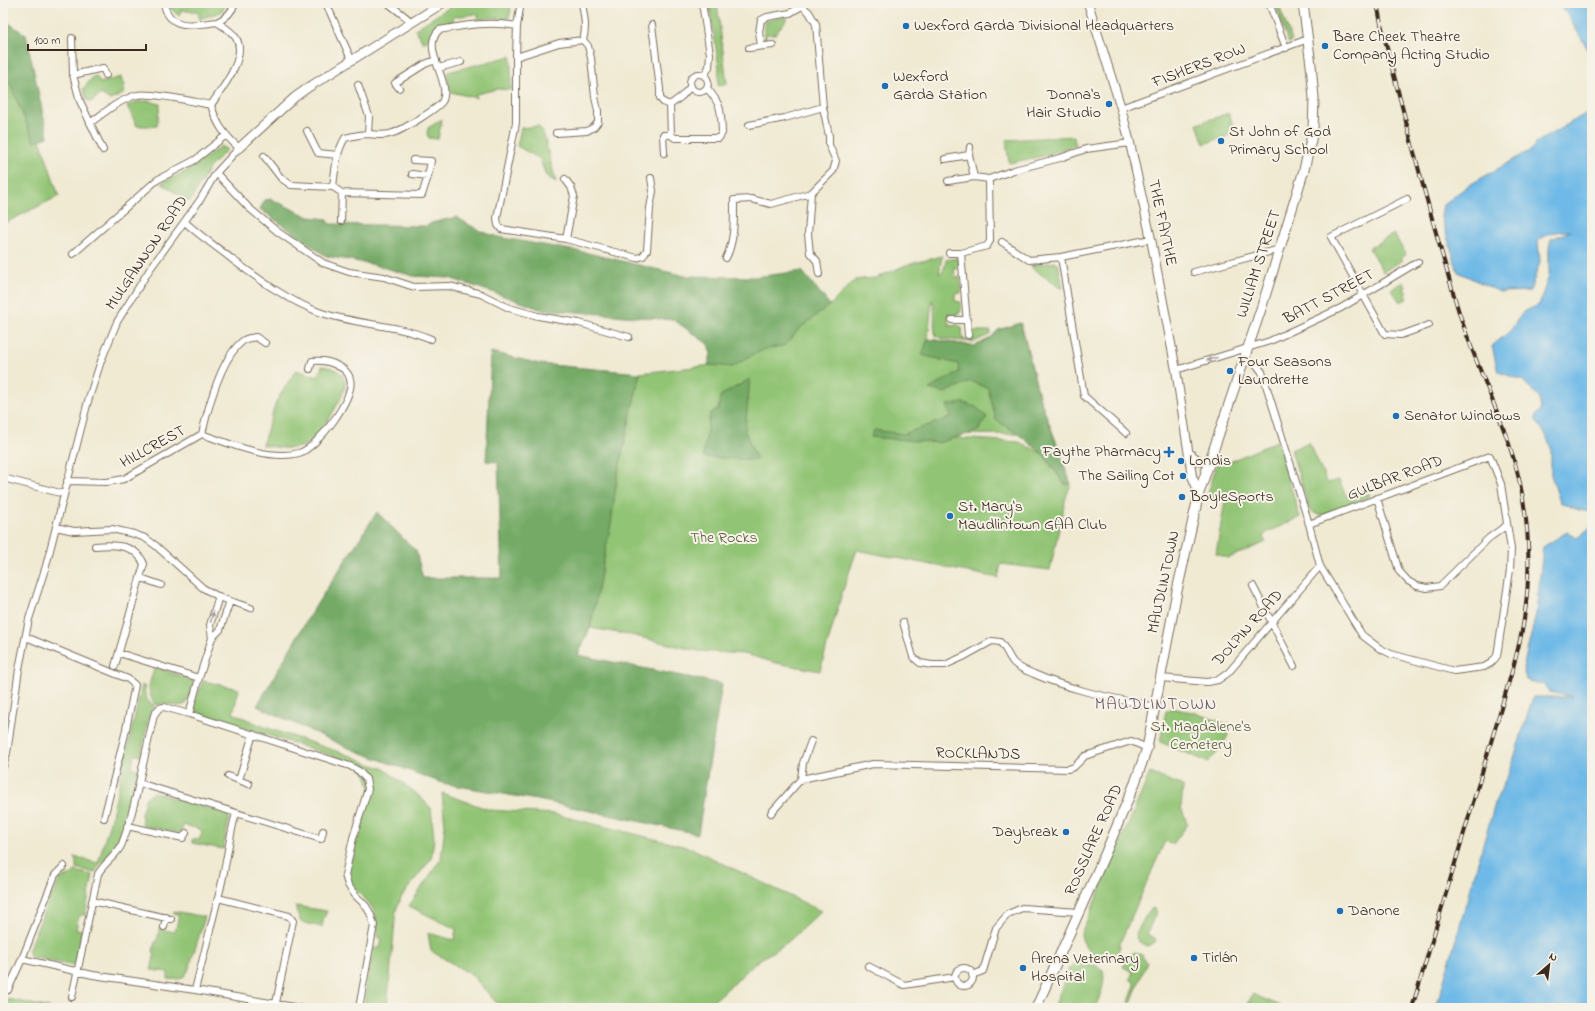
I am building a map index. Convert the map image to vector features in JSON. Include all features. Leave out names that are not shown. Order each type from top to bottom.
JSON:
[{"type":"main road","name":"WILLIAM STREET","points":[[1199,493],[1210,464],[1280,249],[1297,195],[1313,131],[1314,98],[1303,3]]},
{"type":"main road","name":"MAUDLINTOWN","points":[[1161,678],[1176,591],[1199,493]]},
{"type":"main road","name":"ROSSLARE ROAD","points":[[1036,1008],[1129,798],[1148,748],[1161,678]]},
{"type":"street","points":[[164,3],[165,12],[171,19],[183,24],[194,25],[217,22],[225,19],[231,12],[235,3]]},
{"type":"street","points":[[326,3],[351,59]]},
{"type":"street","points":[[388,3],[412,22]]},
{"type":"street","name":"MULGANNON ROAD","points":[[3,767],[7,752],[13,704],[26,637],[90,395],[101,361],[117,322],[150,268],[185,222],[216,173],[239,148],[295,97],[351,59],[443,3]]},
{"type":"street","points":[[519,3],[520,8],[517,26],[516,57],[516,124],[497,218],[498,225],[501,229],[566,239],[637,258],[642,256],[647,250],[650,208],[653,191],[651,178]]},
{"type":"street","points":[[582,3],[586,20],[586,30],[583,40]]},
{"type":"street","points":[[702,3],[710,54],[708,67],[704,76]]},
{"type":"street","name":"THE FAYTHE","points":[[1088,3],[1121,108],[1130,143],[1151,239],[1176,370],[1192,476],[1199,493]]},
{"type":"street","points":[[1269,3],[1286,48]]},
{"type":"street","points":[[726,258],[730,251],[734,230],[734,200],[751,199],[771,204],[811,193],[833,171],[836,162],[829,145],[829,136],[822,107],[816,24],[809,12],[802,5],[790,12],[767,17],[761,20],[759,32],[761,46]]},
{"type":"street","points":[[210,105],[233,73],[239,48],[237,39],[231,32],[217,22]]},
{"type":"street","points":[[332,187],[340,145],[345,138],[356,135],[368,134],[380,136],[393,133],[414,122],[443,102],[444,96],[442,82],[436,60],[434,39],[439,30],[480,23],[500,23],[517,26]]},
{"type":"street","points":[[652,25],[660,98],[663,102],[670,105]]},
{"type":"street","points":[[72,38],[74,75],[80,101],[103,150]]},
{"type":"street","name":"FISHERS ROW","points":[[1121,108],[1308,39]]},
{"type":"street","points":[[516,57],[559,43],[583,40]]},
{"type":"street","points":[[556,133],[586,131],[594,128],[598,122],[591,58],[588,46],[583,40]]},
{"type":"street","points":[[749,48],[773,45]]},
{"type":"street","points":[[399,88],[396,83],[425,64],[436,60]]},
{"type":"street","points":[[438,68],[461,62]]},
{"type":"street","points":[[74,75],[103,68],[106,75]]},
{"type":"street","points":[[664,154],[663,135],[671,135],[676,138],[719,138],[722,133],[721,110],[715,98],[707,88],[708,80],[704,76],[698,75],[693,78],[691,86],[682,96],[670,105]]},
{"type":"street","points":[[358,84],[369,116],[368,134]]},
{"type":"street","points":[[691,86],[694,90],[700,92],[707,88]]},
{"type":"street","points":[[90,123],[114,105],[139,95],[210,105]]},
{"type":"street","points":[[210,105],[216,121],[225,136],[239,148]]},
{"type":"street","points":[[670,105],[671,135]]},
{"type":"street","points":[[749,125],[785,118],[822,107]]},
{"type":"street","points":[[307,131],[318,153],[338,155]]},
{"type":"street","points":[[72,254],[157,180],[195,160],[225,136]]},
{"type":"street","points":[[948,182],[974,177],[989,179],[1014,170],[1060,158],[1086,149],[1130,143]]},
{"type":"street","points":[[970,147],[969,156],[974,177]]},
{"type":"street","points":[[264,156],[281,178],[291,185],[332,187],[342,193],[422,195],[431,160],[413,160]]},
{"type":"street","points":[[945,159],[969,156]]},
{"type":"street","points":[[216,173],[255,213],[278,232],[323,263],[349,272],[384,276],[414,287],[450,286],[481,294],[509,308],[629,337]]},
{"type":"street","points":[[412,174],[428,176]]},
{"type":"street","points":[[566,179],[572,187],[574,196],[566,239]]},
{"type":"street","points":[[949,253],[961,253],[987,246],[990,241],[989,179]]},
{"type":"street","points":[[341,221],[342,193]]},
{"type":"street","points":[[811,193],[808,234],[810,253],[817,261],[819,274]]},
{"type":"street","points":[[1407,199],[1331,237],[1385,334],[1401,335],[1429,325]]},
{"type":"street","points":[[185,222],[260,280],[287,297],[319,312],[416,332],[431,339]]},
{"type":"street","points":[[1002,242],[1029,260],[1061,257],[1151,239]]},
{"type":"street","points":[[1194,272],[1280,249]]},
{"type":"street","points":[[961,253],[968,335]]},
{"type":"street","points":[[1061,257],[1084,396],[1126,433]]},
{"type":"street","name":"BATT STREET","points":[[1176,370],[1270,341],[1284,335],[1341,308],[1418,262]]},
{"type":"street","points":[[952,320],[967,320]]},
{"type":"street","name":"HILLCREST","points":[[67,480],[107,482],[124,479],[202,434],[213,391],[227,362],[236,348],[245,340],[256,336],[265,343]]},
{"type":"street","name":"HILLCREST","points":[[202,434],[266,453],[299,453],[309,449],[324,435],[338,414],[350,387],[350,379],[344,369],[336,364],[323,360],[312,361],[310,369]]},
{"type":"street","points":[[1244,361],[1256,364],[1262,372],[1309,524],[1320,566],[1362,635],[1378,648],[1391,654],[1454,671],[1484,667],[1491,664],[1497,656],[1510,570],[1511,548],[1507,525],[1489,538],[1440,586],[1428,588],[1417,586],[1408,581],[1399,571],[1377,498]]},
{"type":"street","points":[[1189,453],[1199,461],[1210,464]]},
{"type":"street","name":"GULBAR ROAD","points":[[1309,524],[1490,456],[1501,484],[1507,525]]},
{"type":"street","points":[[3,478],[64,494]]},
{"type":"street","points":[[56,527],[74,531],[112,529],[122,530],[140,536],[166,554],[203,588],[230,602],[251,608]]},
{"type":"street","points":[[95,546],[120,546],[135,552],[141,557],[144,564],[115,666]]},
{"type":"street","name":"DOLPIN ROAD","points":[[1161,678],[1207,682],[1218,680],[1228,673],[1320,566]]},
{"type":"street","points":[[141,578],[161,585]]},
{"type":"street","points":[[1253,586],[1294,666]]},
{"type":"street","points":[[189,714],[212,638],[210,625],[218,596]]},
{"type":"street","points":[[212,638],[220,630],[230,602]]},
{"type":"street","points":[[903,622],[912,657],[920,663],[932,666],[945,665],[992,642],[1000,642],[1006,647],[1013,662],[1022,668],[1045,678],[1075,689],[1155,706]]},
{"type":"street","points":[[26,637],[128,679],[135,685],[104,818]]},
{"type":"street","points":[[119,653],[199,678]]},
{"type":"street","points":[[72,997],[78,971],[85,924],[98,874],[114,856],[120,846],[128,826],[155,711],[164,707],[350,766],[359,771],[366,779],[368,789],[353,838],[345,875],[348,886],[366,906],[374,925],[359,1008]]},
{"type":"street","points":[[239,780],[253,734]]},
{"type":"street","points":[[771,813],[801,779],[803,763],[811,741]]},
{"type":"street","name":"ROCKLANDS","points":[[801,779],[873,764],[1068,769],[1074,767],[1085,756],[1131,741],[1148,748]]},
{"type":"street","points":[[228,776],[249,784]]},
{"type":"street","points":[[139,783],[321,839],[323,831]]},
{"type":"street","points":[[195,990],[225,874],[236,813]]},
{"type":"street","points":[[128,826],[183,838],[186,833]]},
{"type":"street","points":[[8,990],[22,959],[55,874],[64,866]]},
{"type":"street","points":[[218,898],[289,916],[293,921],[276,1003]]},
{"type":"street","points":[[92,901],[168,918],[164,927]]},
{"type":"street","points":[[972,975],[983,971],[996,928],[1008,914],[1022,908],[1079,912]]},
{"type":"street","points":[[22,959],[78,971],[158,981],[195,990],[300,1008]]},
{"type":"street","points":[[868,966],[904,985],[955,978]]},
{"type":"street","points":[[961,968],[969,970],[972,975],[972,981],[965,986],[957,983],[955,978],[956,972],[961,968]]},
{"type":"green space","points":[[170,3],[228,3],[221,12],[199,19],[199,13],[181,10],[179,16],[171,9]]},
{"type":"green space","points":[[456,3],[508,3],[511,9],[508,19],[490,18],[479,20],[477,14],[453,17],[454,23],[435,27],[431,33],[430,39],[423,43],[415,29]]},
{"type":"green space","points":[[709,3],[717,3],[727,84],[718,86],[719,67]]},
{"type":"green space","points":[[1275,3],[1278,3],[1292,41],[1288,43]]},
{"type":"green space","points":[[788,16],[775,34],[766,34],[766,41],[764,39],[764,23]]},
{"type":"green space","points":[[3,19],[26,35],[48,137],[34,142],[9,82],[3,78],[3,48],[9,44],[3,33]]},
{"type":"green space","points":[[3,25],[19,38],[30,110],[59,196],[3,224]]},
{"type":"green space","points":[[511,56],[511,90],[498,89],[476,94],[476,98],[451,92],[447,76],[448,72]]},
{"type":"green space","points":[[96,76],[100,83],[121,77],[125,84],[123,94],[110,100],[101,94],[91,102],[87,100],[83,89],[93,77]]},
{"type":"green space","points":[[149,101],[160,104],[157,126],[137,126],[127,106],[136,102]]},
{"type":"green space","points":[[1229,113],[1236,133],[1204,144],[1197,124]]},
{"type":"green space","points":[[442,119],[438,139],[429,138],[427,134],[428,128]]},
{"type":"green space","points":[[538,126],[543,132],[556,182],[546,176],[540,159],[517,146],[521,128]]},
{"type":"green space","points":[[1074,136],[1075,145],[1044,156],[1009,163],[1006,140]]},
{"type":"green space","points":[[221,146],[227,150],[209,168],[190,202],[161,183],[189,170]]},
{"type":"green space","points":[[271,199],[309,217],[328,219],[329,224],[427,226],[431,223],[456,217],[480,231],[498,237],[588,253],[685,276],[755,277],[802,271],[830,305],[800,328],[786,345],[766,349],[750,356],[733,367],[708,365],[711,354],[708,344],[674,320],[540,309],[449,278],[413,276],[371,264],[326,256],[260,209],[265,200]]},
{"type":"green space","points":[[1394,234],[1406,255],[1401,258],[1403,260],[1383,272],[1369,248]]},
{"type":"green space","name":"The Rocks","points":[[942,256],[939,274],[944,269],[946,260],[957,258],[960,267],[954,268],[955,277],[960,277],[961,293],[955,293],[955,301],[961,302],[961,310],[959,314],[948,315],[949,326],[958,325],[962,328],[963,340],[973,340],[973,331],[991,331],[991,334],[974,342],[944,339],[936,336],[932,300],[928,339],[975,346],[991,338],[998,330],[1021,323],[1039,396],[1060,452],[1018,434],[906,435],[1019,442],[1043,454],[1064,484],[1071,484],[1066,497],[1050,570],[1001,564],[998,578],[857,550],[842,593],[820,671],[776,663],[745,654],[698,651],[631,635],[590,628],[611,523],[617,477],[640,373],[713,365],[804,310],[830,305],[855,280],[876,278],[906,265]]},
{"type":"green space","points":[[1058,263],[1063,288],[1060,288],[1031,267],[1031,265]]},
{"type":"green space","points":[[1404,282],[1406,287],[1404,288],[1407,294],[1405,295],[1407,299],[1400,302],[1391,289]]},
{"type":"green space","points":[[1021,323],[1039,396],[1071,484],[1065,484],[1043,454],[1018,434],[996,420],[988,388],[970,381],[945,393],[929,389],[959,372],[958,364],[922,355],[928,339],[975,346],[991,338],[998,330]]},
{"type":"green space","points":[[491,352],[540,364],[640,373],[617,477],[611,523],[590,628],[578,655],[722,684],[698,834],[548,802],[442,783],[346,747],[257,706],[311,613],[377,512],[416,551],[423,578],[502,578],[498,462],[486,461]]},
{"type":"green space","points":[[322,366],[338,371],[345,380],[344,391],[330,418],[310,441],[300,447],[284,448],[262,445],[277,400],[296,370],[318,377]]},
{"type":"green space","points":[[750,379],[745,431],[757,460],[703,457],[710,413],[718,410],[720,396]]},
{"type":"green space","points":[[964,403],[976,407],[987,417],[978,431],[938,443],[871,437],[874,430],[904,434],[951,417],[947,405]]},
{"type":"green space","points":[[1277,441],[1300,517],[1266,533],[1263,537],[1266,542],[1229,558],[1216,554],[1225,500],[1207,497],[1218,460],[1229,462]]},
{"type":"green space","points":[[1309,442],[1327,483],[1339,480],[1346,496],[1367,489],[1370,496],[1321,516],[1310,511],[1291,450]]},
{"type":"green space","points":[[155,667],[193,681],[186,704],[179,706],[164,704],[155,705],[150,694],[149,686]]},
{"type":"green space","points":[[203,681],[239,689],[233,713],[262,726],[383,768],[417,794],[431,808],[434,839],[431,859],[402,896],[396,910],[387,1008],[364,1008],[366,987],[374,948],[380,948],[382,939],[377,937],[377,923],[370,905],[353,886],[348,872],[370,791],[369,782],[366,775],[356,763],[201,714],[197,711],[194,705]]},
{"type":"green space","points":[[142,685],[145,687],[146,698],[154,706],[150,713],[141,756],[134,755],[132,767],[138,770],[124,827],[114,849],[95,873],[76,868],[74,857],[98,863],[112,815]]},
{"type":"green space","name":"St. Magdalene's Cemetery","points":[[1171,708],[1192,712],[1233,726],[1220,750],[1208,762],[1160,742],[1166,710],[1170,710]]},
{"type":"green space","points":[[1150,773],[1183,786],[1181,808],[1188,824],[1173,844],[1165,841],[1120,943],[1118,951],[1114,956],[1108,958],[1101,957],[1088,949],[1083,942],[1081,934]]},
{"type":"green space","points":[[153,792],[228,815],[229,820],[223,849],[192,843],[192,839],[199,840],[202,832],[200,829],[183,825],[182,830],[178,833],[143,826],[141,814],[146,797],[151,795]]},
{"type":"green space","points":[[442,793],[490,810],[554,814],[691,848],[821,911],[788,942],[759,960],[706,1008],[501,1008],[472,975],[431,951],[428,933],[454,940],[456,929],[409,906],[441,859],[445,826]]},
{"type":"green space","points":[[75,871],[93,875],[85,915],[79,915],[76,929],[82,930],[75,963],[69,965],[31,957],[29,949],[51,894],[53,895],[60,879],[70,876]]},
{"type":"green space","points":[[296,906],[327,911],[324,916],[322,927],[301,922],[296,911]]},
{"type":"green space","points":[[1152,908],[1156,910],[1156,912],[1147,934],[1155,938],[1156,941],[1147,946],[1138,941],[1136,934],[1146,915]]},
{"type":"green space","points":[[174,911],[205,917],[188,971],[180,979],[168,979],[168,972],[151,970],[155,953],[153,952],[155,942],[157,942],[159,929],[175,932],[179,915],[173,913]]},
{"type":"green space","points":[[1135,952],[1142,955],[1145,962],[1147,962],[1131,1003],[1129,1002],[1135,985],[1135,983],[1130,979],[1133,972],[1123,967],[1128,956]]},
{"type":"green space","points":[[1080,961],[1088,961],[1103,970],[1103,985],[1095,1008],[1054,1008],[1069,968]]},
{"type":"green space","points":[[1252,994],[1286,1008],[1247,1008]]},
{"type":"green space","points":[[3,998],[51,1008],[3,1008]]},
{"type":"water","points":[[1560,3],[1592,3],[1592,56]]},
{"type":"water","points":[[1592,110],[1592,512],[1578,510],[1560,502],[1551,475],[1551,448],[1546,435],[1536,421],[1536,415],[1541,410],[1539,397],[1522,380],[1498,372],[1492,346],[1510,331],[1523,312],[1539,305],[1549,275],[1549,247],[1551,239],[1571,231],[1553,233],[1538,241],[1540,262],[1530,291],[1500,292],[1458,272],[1441,216],[1443,205],[1466,187],[1529,151],[1539,141]]},
{"type":"water","points":[[1592,526],[1592,1008],[1436,1008],[1496,800],[1510,771],[1533,697],[1573,697],[1549,692],[1545,685],[1526,680],[1523,668],[1536,614],[1543,547],[1567,532],[1577,538]]},
{"type":"railway","points":[[1377,3],[1409,132],[1458,309],[1503,427],[1515,465],[1521,487],[1527,530],[1528,552],[1527,597],[1518,650],[1412,1008]]},
{"type":"place","name":"Wexford Garda Divisional Headquarters","points":[[906,26]]},
{"type":"place","name":"Bare Cheek Theatre Company Acting Studio","points":[[1325,46]]},
{"type":"place","name":"Wexford Garda Station","points":[[885,86]]},
{"type":"place","name":"Donna's Hair Studio","points":[[1109,104]]},
{"type":"place","name":"St John of God Primary School","points":[[1221,141]]},
{"type":"place","name":"Four Seasons Laundrette","points":[[1230,371]]},
{"type":"place","name":"Senator Windows","points":[[1396,416]]},
{"type":"place","name":"Faythe Pharmacy","points":[[1169,452]]},
{"type":"place","name":"Londis","points":[[1181,461]]},
{"type":"place","name":"The Sailing Cot","points":[[1183,476]]},
{"type":"place","name":"BoyleSports","points":[[1182,497]]},
{"type":"place","name":"St. Mary's Maudlintown GAA Club","points":[[950,516]]},
{"type":"place","name":"Daybreak","points":[[1066,832]]},
{"type":"place","name":"Danone","points":[[1340,911]]},
{"type":"place","name":"Tirlán","points":[[1194,958]]},
{"type":"place","name":"Arena Veterinary Hospital","points":[[1023,968]]},
{"type":"district","name":"MAUDLINTOWN","points":[[1156,704]]}]
